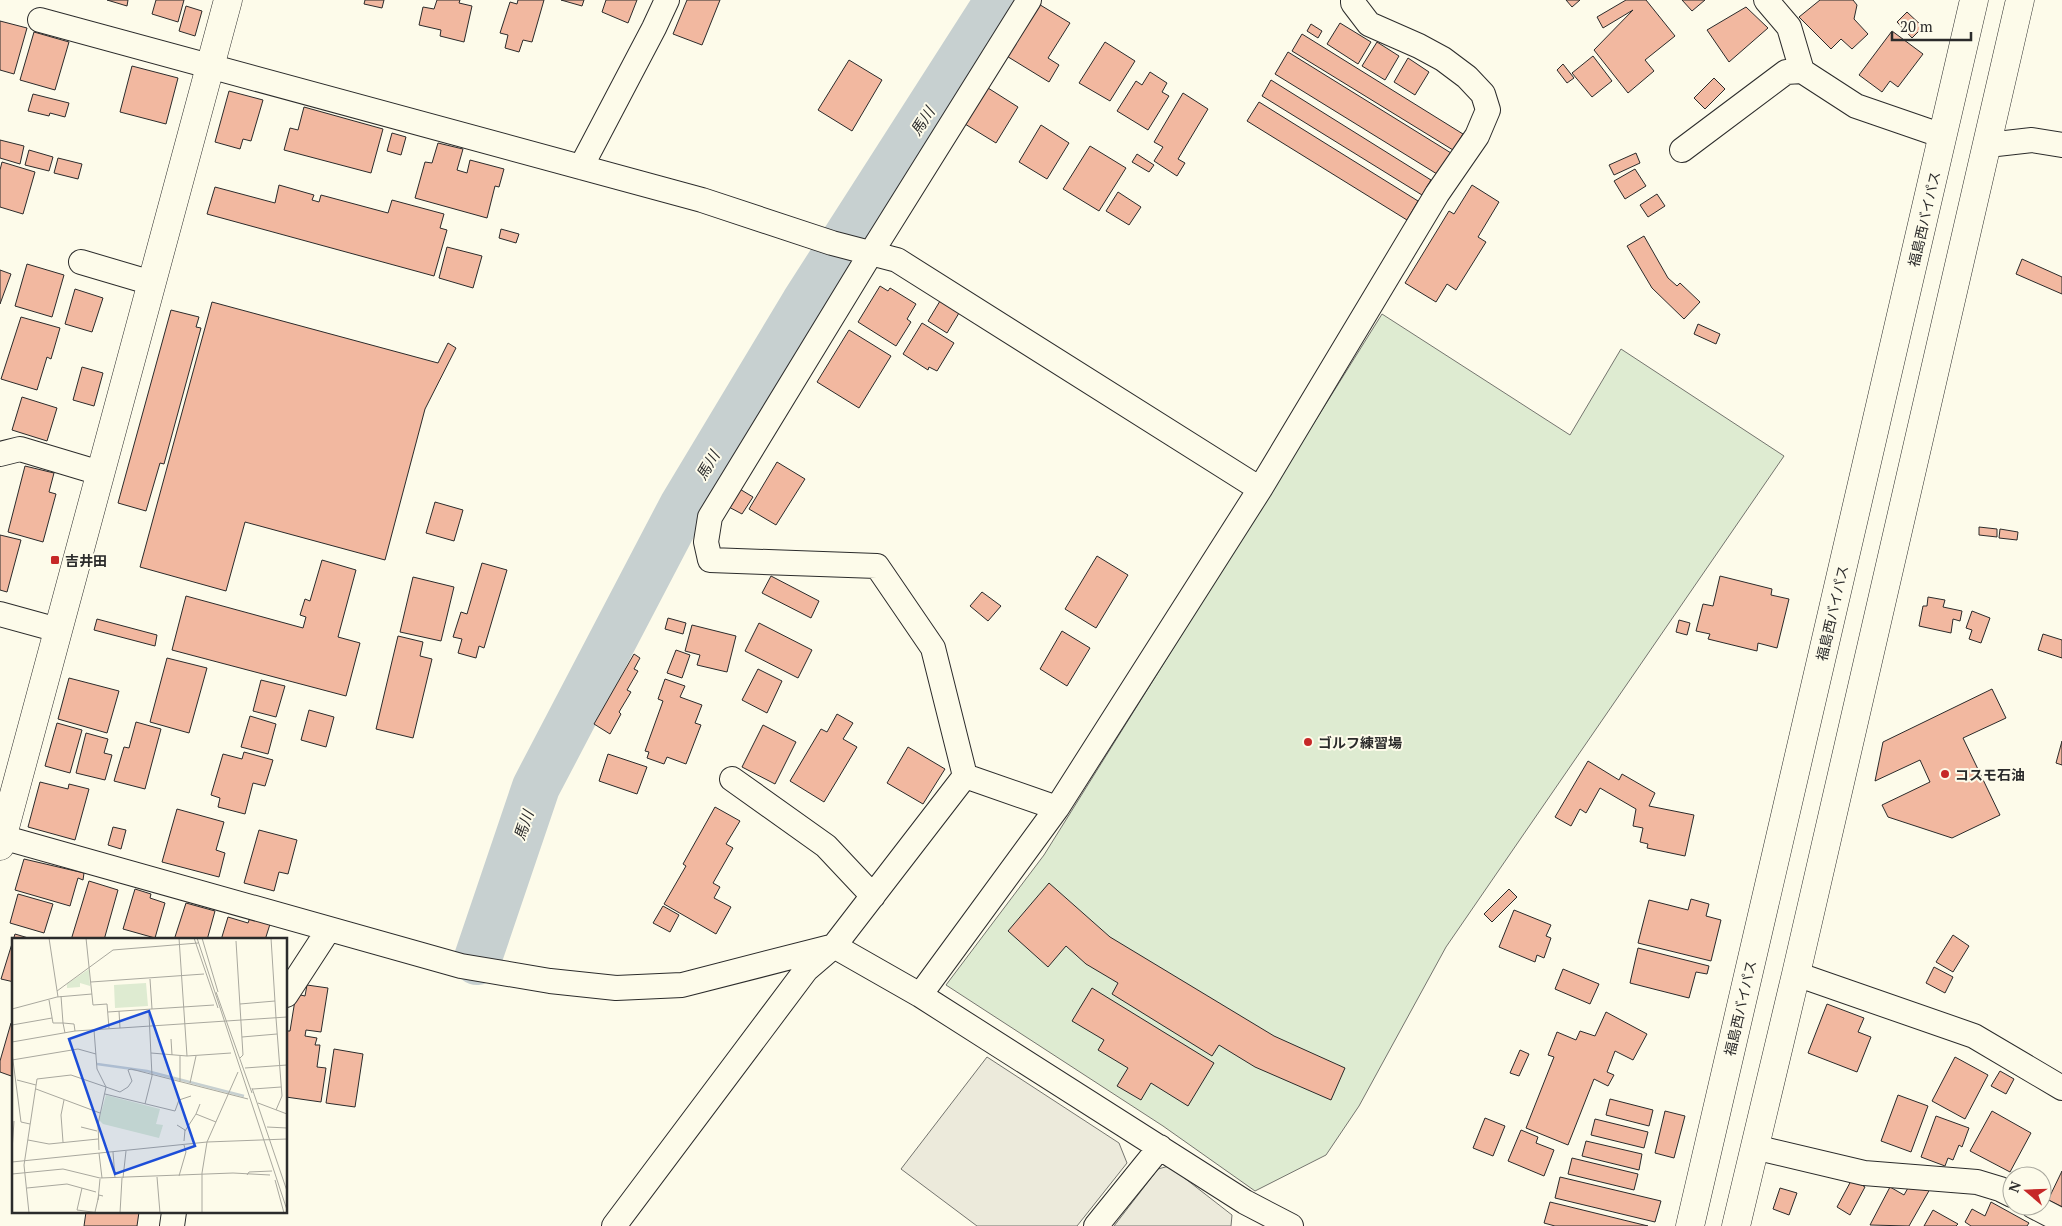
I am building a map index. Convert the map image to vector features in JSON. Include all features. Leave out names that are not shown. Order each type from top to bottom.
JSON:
[{"type":"main road","points":[[1,841],[228,0]]},
{"type":"main road","name":"福島西バイパス","points":[[1690,1226],[1974,0]]},
{"type":"main road","points":[[1736,1226],[1796,974],[2020,0]]},
{"type":"street","points":[[581,167],[667,0]]},
{"type":"street","points":[[965,776],[933,648],[877,566],[710,560],[706,542],[710,517],[866,251],[1029,0]]},
{"type":"street","points":[[920,995],[1057,808],[1260,489],[1438,194],[1478,136],[1488,110],[1483,94],[1466,77],[1443,59],[1369,24],[1353,4],[1353,0]]},
{"type":"street","points":[[1766,0],[1789,27],[1802,71]]},
{"type":"street","points":[[40,20],[702,200],[832,243],[897,260],[1260,489]]},
{"type":"street","points":[[1682,150],[1786,72],[1802,71],[1856,106],[1943,136]]},
{"type":"street","points":[[1988,145],[2032,140],[2062,145]]},
{"type":"street","points":[[81,262],[152,283]]},
{"type":"street","points":[[0,454],[20,449],[100,473]]},
{"type":"street","points":[[0,614],[58,630]]},
{"type":"street","points":[[965,776],[1057,808]]},
{"type":"street","points":[[614,1226],[806,970],[834,946],[965,776]]},
{"type":"street","points":[[732,779],[826,846],[873,896]]},
{"type":"street","points":[[1,841],[461,966],[550,981],[616,988],[682,985],[834,946],[920,995],[1245,1202],[1291,1226]]},
{"type":"street","points":[[288,991],[329,929]]},
{"type":"street","points":[[1796,974],[1974,1036],[2062,1088]]},
{"type":"street","points":[[1096,1226],[1160,1147]]},
{"type":"street","points":[[1754,1147],[1864,1173],[1976,1182],[2002,1190]]},
{"type":"green space","points":[[1382,314],[1570,435],[1621,349],[1784,456],[1446,947],[1359,1106],[1326,1155],[1255,1191],[1163,1126],[946,985],[1044,855]]},
{"type":"shaded area","points":[[987,1057],[1119,1143],[1127,1163],[1077,1226],[977,1226],[901,1169]]},
{"type":"shaded area","points":[[1169,1166],[1232,1215],[1231,1226],[1114,1226],[1158,1169]]},
{"type":"building","points":[[107,0],[128,0],[127,6]]},
{"type":"building","points":[[156,0],[184,0],[178,22],[152,14]]},
{"type":"building","points":[[365,0],[384,0],[382,8],[364,4]]},
{"type":"building","points":[[437,0],[460,0],[459,3],[472,6],[464,42],[440,36],[441,30],[419,25],[423,7],[434,9]]},
{"type":"building","points":[[518,0],[544,0],[532,42],[523,40],[519,52],[505,48],[508,35],[500,33],[510,2],[517,4]]},
{"type":"building","points":[[561,0],[584,0],[582,6]]},
{"type":"building","points":[[606,0],[637,0],[628,23],[602,12]]},
{"type":"building","points":[[687,0],[720,0],[702,45],[673,34]]},
{"type":"building","points":[[1566,0],[1580,0],[1572,7]]},
{"type":"building","points":[[1626,0],[1646,0],[1675,36],[1645,60],[1654,71],[1628,93],[1594,50],[1633,10],[1603,28],[1597,17]]},
{"type":"building","points":[[1682,0],[1705,0],[1692,11]]},
{"type":"building","points":[[1820,0],[1853,0],[1857,5],[1854,19],[1868,34],[1852,49],[1841,39],[1831,49],[1799,17]]},
{"type":"building","points":[[1037,3],[1070,23],[1048,58],[1059,65],[1049,82],[1005,55]]},
{"type":"building","points":[[186,6],[202,11],[195,36],[179,31]]},
{"type":"building","points":[[1746,7],[1768,28],[1729,62],[1707,30]]},
{"type":"building","points":[[1907,12],[1923,27],[1912,38],[1897,22]]},
{"type":"building","points":[[0,21],[27,28],[14,74],[0,70]]},
{"type":"building","points":[[1340,23],[1371,42],[1358,64],[1327,44]]},
{"type":"building","points":[[1311,24],[1322,31],[1318,38],[1307,31]]},
{"type":"building","points":[[1892,31],[1923,54],[1898,87],[1890,81],[1882,92],[1859,75]]},
{"type":"building","points":[[34,32],[69,42],[55,90],[20,80]]},
{"type":"building","points":[[1302,34],[1463,134],[1453,150],[1292,51]]},
{"type":"building","points":[[1105,42],[1135,61],[1110,101],[1079,83]]},
{"type":"building","points":[[1377,42],[1399,56],[1385,80],[1362,66]]},
{"type":"building","points":[[1288,52],[1451,153],[1437,174],[1275,74]]},
{"type":"building","points":[[1593,56],[1612,81],[1592,97],[1572,73]]},
{"type":"building","points":[[1408,58],[1429,72],[1415,95],[1394,82]]},
{"type":"building","points":[[849,60],[882,80],[852,131],[818,110]]},
{"type":"building","points":[[1563,64],[1574,78],[1567,83],[1557,70]]},
{"type":"building","points":[[132,66],[178,78],[166,124],[120,112]]},
{"type":"building","points":[[1150,72],[1167,83],[1162,92],[1169,96],[1148,130],[1117,111],[1136,81],[1142,85]]},
{"type":"building","points":[[1714,78],[1725,89],[1705,109],[1694,98]]},
{"type":"building","points":[[1271,80],[1431,180],[1422,195],[1262,96]]},
{"type":"building","points":[[988,88],[1018,107],[996,143],[965,124]]},
{"type":"building","points":[[229,91],[263,100],[251,141],[243,139],[240,149],[215,142]]},
{"type":"building","points":[[1183,93],[1208,109],[1178,159],[1185,163],[1177,176],[1154,161],[1163,147],[1154,142]]},
{"type":"building","points":[[33,94],[69,103],[65,117],[50,113],[49,116],[28,111]]},
{"type":"building","points":[[1259,102],[1418,201],[1407,220],[1247,121]]},
{"type":"building","points":[[304,107],[383,129],[371,173],[284,150],[290,128],[298,130]]},
{"type":"building","points":[[1041,125],[1069,143],[1047,179],[1019,162]]},
{"type":"building","points":[[392,133],[406,137],[401,155],[387,151]]},
{"type":"building","points":[[0,140],[24,146],[20,164],[0,158]]},
{"type":"building","points":[[438,143],[463,149],[457,170],[467,173],[470,160],[504,169],[499,187],[495,186],[487,218],[415,198],[425,162],[432,163]]},
{"type":"building","points":[[1090,146],[1126,168],[1099,211],[1063,189]]},
{"type":"building","points":[[29,150],[53,157],[49,171],[25,165]]},
{"type":"building","points":[[1636,153],[1640,163],[1614,175],[1609,165]]},
{"type":"building","points":[[1137,154],[1154,165],[1149,172],[1132,162]]},
{"type":"building","points":[[58,158],[82,164],[78,179],[54,173]]},
{"type":"building","points":[[2,162],[35,172],[23,214],[0,207],[0,170]]},
{"type":"building","points":[[1635,169],[1646,186],[1625,199],[1614,181]]},
{"type":"building","points":[[279,185],[314,195],[312,200],[319,202],[321,195],[388,213],[392,200],[444,214],[440,228],[447,230],[434,276],[207,214],[215,187],[275,203]]},
{"type":"building","points":[[1472,185],[1499,202],[1478,237],[1486,242],[1456,290],[1447,284],[1436,302],[1405,283],[1449,211],[1454,214]]},
{"type":"building","points":[[1118,192],[1141,207],[1129,225],[1106,211]]},
{"type":"building","points":[[1657,194],[1665,206],[1648,217],[1640,205]]},
{"type":"building","points":[[501,229],[519,234],[516,243],[499,238]]},
{"type":"building","points":[[1644,236],[1668,278],[1677,286],[1680,283],[1700,302],[1684,319],[1652,288],[1627,246]]},
{"type":"building","points":[[447,247],[482,256],[473,288],[439,278]]},
{"type":"building","points":[[2022,259],[2062,277],[2062,294],[2016,274]]},
{"type":"building","points":[[27,264],[64,275],[52,317],[15,306]]},
{"type":"building","points":[[0,270],[11,274],[0,304]]},
{"type":"building","points":[[880,286],[888,291],[890,288],[916,304],[907,319],[911,322],[896,346],[858,322]]},
{"type":"building","points":[[75,289],[103,298],[92,332],[65,324]]},
{"type":"building","points":[[940,301],[959,313],[947,333],[928,321]]},
{"type":"building","points":[[212,302],[438,363],[448,343],[456,348],[425,409],[385,560],[245,522],[226,591],[140,567]]},
{"type":"building","points":[[171,310],[199,317],[196,327],[201,328],[164,464],[160,463],[146,511],[118,503]]},
{"type":"building","points":[[21,317],[60,328],[51,359],[47,357],[37,390],[1,379]]},
{"type":"building","points":[[922,323],[954,343],[937,371],[929,367],[928,370],[903,354]]},
{"type":"building","points":[[1698,324],[1720,334],[1716,344],[1694,334]]},
{"type":"building","points":[[849,330],[891,356],[859,408],[817,382]]},
{"type":"building","points":[[82,367],[103,373],[94,406],[73,400]]},
{"type":"building","points":[[22,397],[57,408],[47,441],[12,430]]},
{"type":"building","points":[[777,462],[805,479],[776,525],[749,509]]},
{"type":"building","points":[[25,466],[54,473],[49,492],[56,494],[43,542],[8,532]]},
{"type":"building","points":[[738,488],[753,497],[742,514],[727,506]]},
{"type":"building","points":[[435,502],[463,510],[454,541],[426,533]]},
{"type":"building","points":[[1979,527],[1997,529],[1997,537],[1979,535]]},
{"type":"building","points":[[2000,529],[2018,532],[2017,540],[1999,538]]},
{"type":"building","points":[[0,535],[21,540],[7,592],[0,590]]},
{"type":"building","points":[[1097,556],[1128,575],[1096,628],[1065,609]]},
{"type":"building","points":[[322,560],[356,570],[338,637],[360,643],[346,696],[172,650],[186,596],[303,628],[306,617],[300,615],[305,599],[310,601]]},
{"type":"building","points":[[482,563],[507,570],[484,648],[479,646],[476,658],[458,653],[462,639],[453,637],[461,612],[467,614]]},
{"type":"building","points":[[771,576],[819,601],[811,618],[762,593]]},
{"type":"building","points":[[1720,576],[1772,589],[1771,595],[1789,599],[1777,648],[1758,643],[1757,651],[1708,639],[1710,634],[1696,631],[1703,604],[1713,606]]},
{"type":"building","points":[[413,577],[454,587],[441,641],[400,632]]},
{"type":"building","points":[[982,592],[1001,606],[988,621],[970,606]]},
{"type":"building","points":[[1928,597],[1945,600],[1943,607],[1962,611],[1960,621],[1953,619],[1951,633],[1919,626],[1923,606],[1927,606]]},
{"type":"building","points":[[1972,611],[1990,618],[1981,643],[1969,639],[1972,630],[1966,628]]},
{"type":"building","points":[[668,618],[686,623],[683,634],[665,629]]},
{"type":"building","points":[[97,619],[157,635],[155,646],[94,630]]},
{"type":"building","points":[[1679,620],[1690,623],[1687,635],[1676,632]]},
{"type":"building","points":[[759,623],[812,650],[798,678],[745,651]]},
{"type":"building","points":[[692,625],[736,636],[727,672],[697,665],[700,655],[685,651]]},
{"type":"building","points":[[1062,631],[1090,648],[1067,686],[1040,669]]},
{"type":"building","points":[[2043,634],[2062,640],[2062,658],[2038,650]]},
{"type":"building","points":[[398,636],[423,642],[420,656],[432,659],[413,738],[376,729]]},
{"type":"building","points":[[676,650],[690,655],[682,678],[667,673]]},
{"type":"building","points":[[634,654],[640,658],[634,669],[638,671],[627,690],[631,692],[619,712],[621,714],[610,734],[594,724]]},
{"type":"building","points":[[167,658],[207,668],[189,733],[150,722]]},
{"type":"building","points":[[758,669],[782,681],[767,713],[742,700]]},
{"type":"building","points":[[69,678],[119,691],[107,733],[58,719]]},
{"type":"building","points":[[665,679],[685,686],[680,697],[702,705],[695,723],[701,725],[686,764],[667,757],[664,764],[647,758],[649,752],[645,751],[663,701],[658,699]]},
{"type":"building","points":[[261,680],[285,686],[276,717],[253,711]]},
{"type":"building","points":[[1992,689],[2006,718],[1963,738],[2000,815],[1952,838],[1888,817],[1882,805],[1930,782],[1920,760],[1875,781],[1883,742]]},
{"type":"building","points":[[309,710],[334,717],[326,747],[301,740]]},
{"type":"building","points":[[837,714],[853,723],[843,739],[857,747],[824,802],[790,781],[821,729],[827,732]]},
{"type":"building","points":[[250,716],[276,724],[268,754],[241,747]]},
{"type":"building","points":[[136,722],[161,729],[145,789],[114,781],[124,747],[129,748]]},
{"type":"building","points":[[57,723],[82,730],[70,773],[45,766]]},
{"type":"building","points":[[763,725],[796,742],[775,784],[742,767]]},
{"type":"building","points":[[86,733],[108,739],[104,753],[112,755],[105,780],[76,773]]},
{"type":"building","points":[[2062,741],[2062,765],[2056,763]]},
{"type":"building","points":[[908,747],[945,769],[923,804],[887,783]]},
{"type":"building","points":[[244,752],[273,760],[265,786],[253,783],[245,814],[218,807],[220,798],[211,795],[223,754],[242,759]]},
{"type":"building","points":[[608,754],[647,767],[637,794],[599,781]]},
{"type":"building","points":[[1588,761],[1619,780],[1622,774],[1655,793],[1649,806],[1694,815],[1685,856],[1647,848],[1648,844],[1640,842],[1643,828],[1633,826],[1636,809],[1600,788],[1586,813],[1580,809],[1571,826],[1555,817]]},
{"type":"building","points":[[40,782],[68,789],[69,784],[89,789],[75,840],[28,827]]},
{"type":"building","points":[[715,807],[740,821],[726,844],[733,848],[713,883],[720,887],[714,898],[731,907],[716,934],[664,904],[686,866],[683,864]]},
{"type":"building","points":[[177,809],[224,822],[216,850],[225,853],[219,877],[162,862]]},
{"type":"building","points":[[113,827],[126,830],[121,849],[108,845]]},
{"type":"building","points":[[259,830],[297,840],[288,874],[279,872],[274,891],[244,883]]},
{"type":"building","points":[[24,859],[84,873],[83,880],[78,878],[70,906],[15,890]]},
{"type":"building","points":[[89,881],[118,890],[105,938],[72,938]]},
{"type":"building","points":[[1049,883],[1110,937],[1274,1036],[1345,1068],[1331,1100],[1255,1067],[1219,1045],[1212,1056],[1112,994],[1118,983],[1086,964],[1066,946],[1048,967],[1008,931]]},
{"type":"building","points":[[135,889],[151,894],[150,898],[165,903],[155,938],[123,929]]},
{"type":"building","points":[[1509,889],[1517,897],[1492,922],[1484,914]]},
{"type":"building","points":[[18,894],[53,904],[44,933],[10,923]]},
{"type":"building","points":[[1691,899],[1709,904],[1706,916],[1721,920],[1711,961],[1638,943],[1649,900],[1688,910]]},
{"type":"building","points":[[186,903],[215,911],[208,938],[175,938]]},
{"type":"building","points":[[663,906],[679,915],[670,932],[653,923]]},
{"type":"building","points":[[1514,910],[1551,925],[1546,936],[1551,938],[1544,958],[1537,955],[1535,962],[1499,947]]},
{"type":"building","points":[[251,915],[271,921],[266,938],[222,938],[228,917],[248,923]]},
{"type":"building","points":[[15,934],[28,938],[14,938]]},
{"type":"building","points":[[1953,935],[1969,946],[1953,972],[1936,962]]},
{"type":"building","points":[[12,944],[12,982],[1,979]]},
{"type":"building","points":[[1638,948],[1709,966],[1707,974],[1696,972],[1689,998],[1630,983]]},
{"type":"building","points":[[1934,967],[1953,977],[1945,993],[1926,983]]},
{"type":"building","points":[[1563,969],[1599,984],[1590,1004],[1555,989]]},
{"type":"building","points":[[307,985],[328,988],[321,1032],[306,1030],[305,1036],[317,1038],[315,1045],[320,1045],[317,1067],[326,1068],[321,1102],[288,1097],[288,1031],[290,1031],[296,994],[305,996]]},
{"type":"building","points":[[1092,988],[1214,1063],[1188,1106],[1151,1083],[1141,1100],[1117,1086],[1128,1068],[1098,1050],[1104,1040],[1072,1021]]},
{"type":"building","points":[[1827,1004],[1864,1018],[1858,1032],[1871,1037],[1857,1072],[1808,1053]]},
{"type":"building","points":[[1606,1012],[1647,1034],[1633,1060],[1615,1051],[1607,1072],[1614,1075],[1608,1086],[1594,1079],[1568,1145],[1526,1128],[1554,1057],[1548,1055],[1557,1032],[1576,1040],[1580,1031],[1595,1036]]},
{"type":"building","points":[[11,1023],[12,1076],[0,1072],[0,1061]]},
{"type":"building","points":[[334,1049],[363,1054],[355,1107],[326,1103]]},
{"type":"building","points":[[1520,1050],[1529,1054],[1519,1076],[1510,1073]]},
{"type":"building","points":[[1955,1057],[1988,1075],[1965,1119],[1932,1101]]},
{"type":"building","points":[[2000,1071],[2014,1079],[2006,1094],[1991,1086]]},
{"type":"building","points":[[1898,1095],[1928,1106],[1911,1152],[1881,1141]]},
{"type":"building","points":[[1610,1099],[1653,1110],[1649,1126],[1606,1115]]},
{"type":"building","points":[[1665,1111],[1685,1116],[1674,1158],[1655,1153]]},
{"type":"building","points":[[1992,1111],[2031,1133],[2013,1166],[2002,1166],[2002,1168],[1970,1151]]},
{"type":"building","points":[[1936,1116],[1969,1128],[1962,1147],[1959,1145],[1953,1160],[1948,1158],[1945,1166],[1921,1157]]},
{"type":"building","points":[[1485,1118],[1505,1126],[1493,1156],[1473,1148]]},
{"type":"building","points":[[1595,1119],[1648,1132],[1644,1148],[1591,1135]]},
{"type":"building","points":[[1521,1130],[1538,1137],[1536,1143],[1554,1150],[1544,1176],[1508,1161]]},
{"type":"building","points":[[1586,1141],[1642,1154],[1639,1170],[1582,1156]]},
{"type":"building","points":[[1572,1158],[1638,1174],[1634,1190],[1568,1174]]},
{"type":"building","points":[[2062,1171],[2062,1207],[2052,1202],[2052,1192]]},
{"type":"building","points":[[1560,1177],[1661,1201],[1655,1222],[1555,1198]]},
{"type":"building","points":[[1852,1179],[1865,1187],[1850,1215],[1837,1207]]},
{"type":"building","points":[[1913,1179],[1930,1189],[1909,1226],[1870,1225],[1890,1187],[1904,1195]]},
{"type":"building","points":[[1780,1188],[1797,1193],[1789,1215],[1773,1209]]},
{"type":"building","points":[[1550,1202],[1648,1226],[1555,1226],[1544,1223]]},
{"type":"building","points":[[1991,1202],[2002,1208],[2002,1216],[2016,1216],[2029,1223],[2027,1226],[1971,1226],[1965,1222],[1972,1209],[1985,1216]]},
{"type":"building","points":[[1933,1210],[1958,1224],[1956,1226],[1924,1226]]},
{"type":"building","points":[[86,1214],[139,1214],[137,1226],[84,1226]]},
{"type":"waterway","name":"馬川","points":[[477,961],[536,787],[683,506],[805,303],[999,0]]},
{"type":"place","name":"吉井田","points":[[55,560]]},
{"type":"place","name":"ゴルフ練習場","points":[[1308,742]]},
{"type":"place","name":"コスモ石油","points":[[1945,774]]}]
